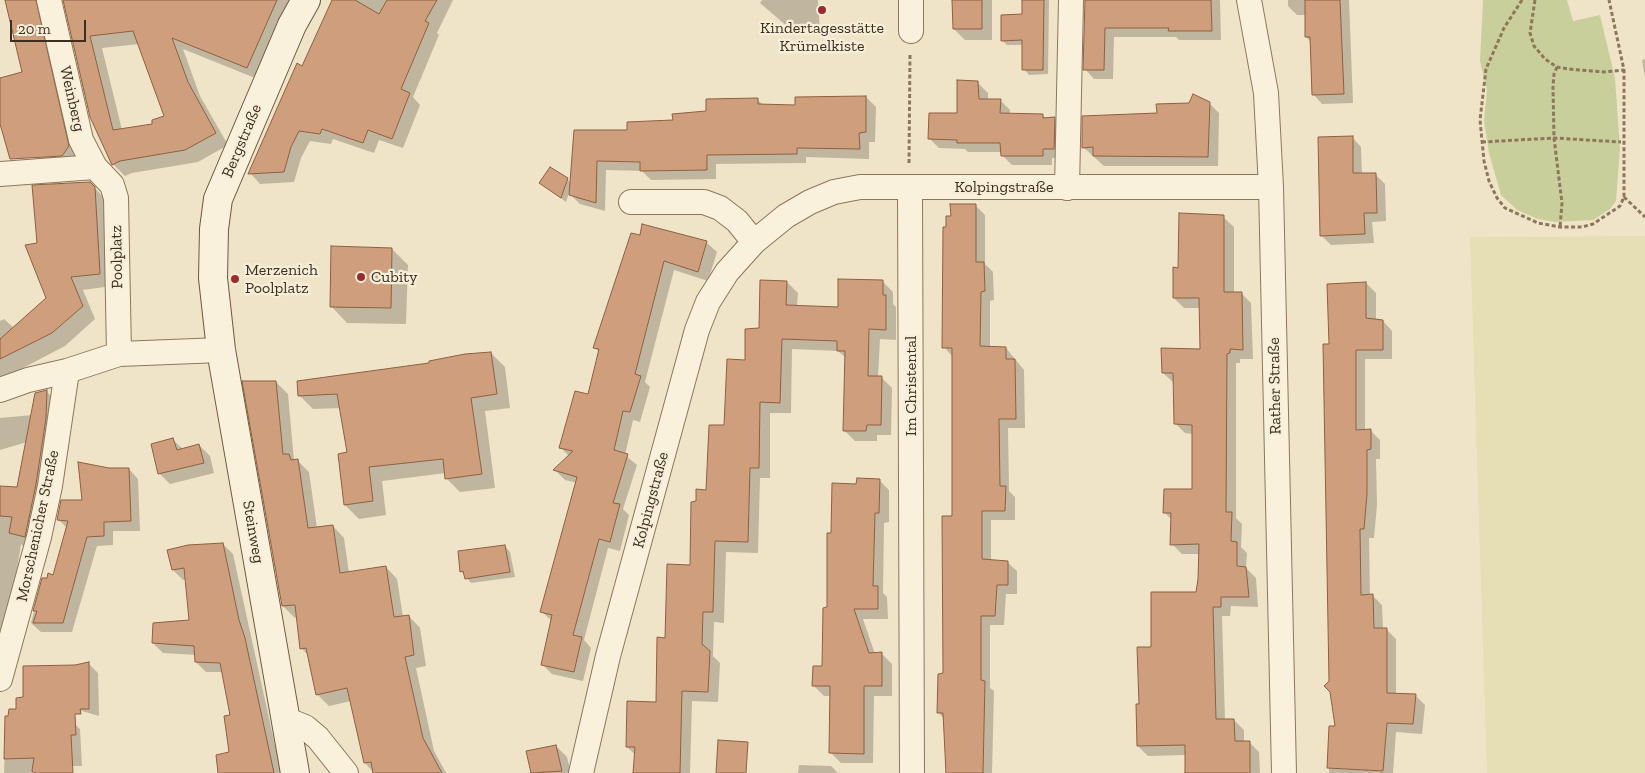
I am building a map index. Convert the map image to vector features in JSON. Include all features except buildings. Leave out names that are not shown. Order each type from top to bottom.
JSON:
[{"type":"street","name":"Weinberg","points":[[49,0],[81,140],[95,166]]},
{"type":"street","name":"Bergstraße","points":[[213,291],[214,229],[218,199],[288,34],[306,0]]},
{"type":"street","points":[[911,0],[911,31]]},
{"type":"street","points":[[1067,188],[1071,0]]},
{"type":"street","name":"Rather Straße","points":[[1249,0],[1266,93],[1270,187],[1284,773]]},
{"type":"street","points":[[0,174],[95,166]]},
{"type":"street","name":"Poolplatz","points":[[95,166],[112,185],[116,198],[119,354]]},
{"type":"street","name":"Kolpingstraße","points":[[581,773],[608,656],[697,330],[708,302],[727,272],[754,242],[786,216],[834,192],[860,187],[1270,187]]},
{"type":"street","name":"Im Christental","points":[[910,187],[912,773]]},
{"type":"street","points":[[631,202],[704,202],[720,208],[737,220],[754,242]]},
{"type":"street","name":"Steinweg","points":[[213,291],[221,350],[295,773]]},
{"type":"street","points":[[0,390],[119,354],[221,350]]},
{"type":"street","name":"Morschenicher Straße","points":[[0,678],[50,486],[67,371]]},
{"type":"street","points":[[285,719],[305,728],[318,738],[346,773]]},
{"type":"path","points":[[1522,0],[1504,28],[1486,69],[1480,120],[1482,142],[1489,181],[1496,198],[1517,215],[1560,227],[1582,227],[1593,224],[1620,206],[1624,197],[1624,70],[1609,0]]},
{"type":"path","points":[[1535,0],[1530,33],[1534,46],[1545,59],[1558,67],[1590,71],[1624,70]]},
{"type":"path","points":[[910,187],[911,31]]},
{"type":"path","points":[[1558,67],[1554,81],[1554,138],[1562,203],[1560,227]]},
{"type":"path","points":[[1482,142],[1554,138],[1621,142]]},
{"type":"path","points":[[1624,197],[1645,217]]},
{"type":"shaded area","points":[[1645,236],[1645,773],[1487,773],[1470,237]]},
{"type":"green space","points":[[1483,0],[1567,0],[1573,21],[1600,15],[1615,78],[1620,149],[1616,201],[1610,209],[1593,220],[1555,222],[1538,219],[1517,210],[1501,195],[1489,153],[1484,121],[1487,90],[1480,61]]},
{"type":"place","name":"Kindertagesstätte Krümelkiste","points":[[822,10]]},
{"type":"place","name":"Cubity","points":[[361,277]]},
{"type":"place","name":"Merzenich Poolplatz","points":[[235,279]]}]
